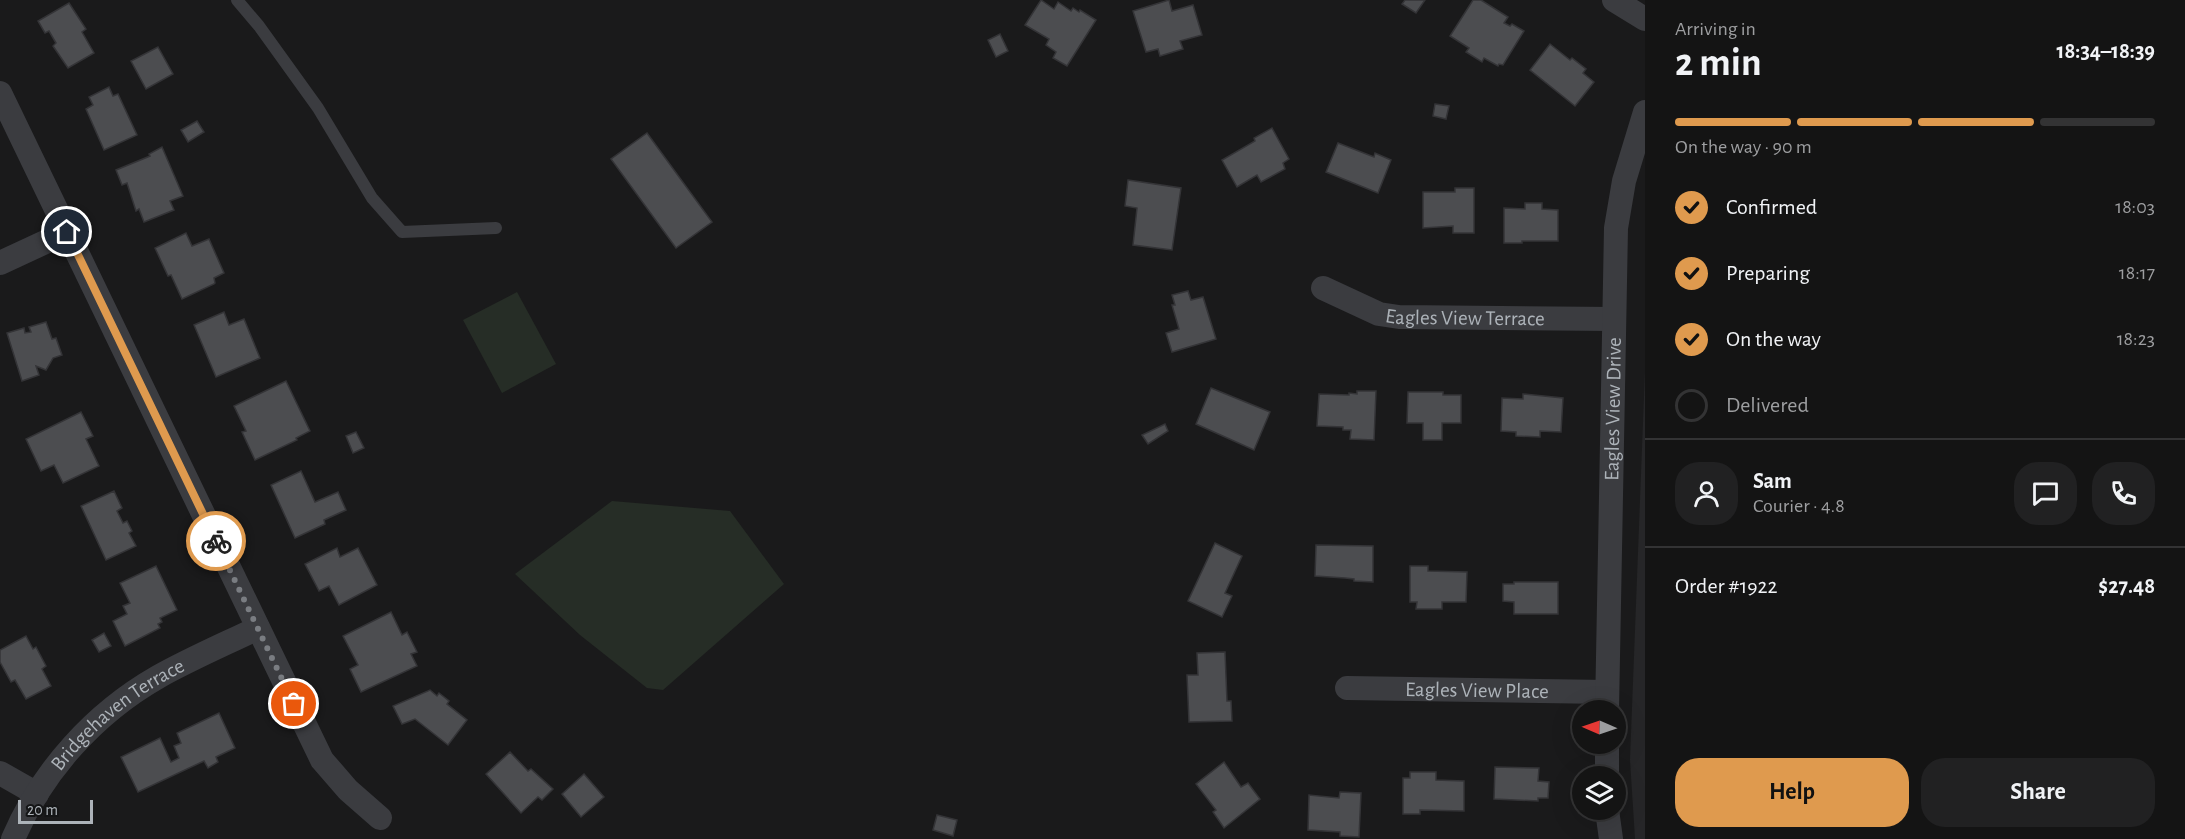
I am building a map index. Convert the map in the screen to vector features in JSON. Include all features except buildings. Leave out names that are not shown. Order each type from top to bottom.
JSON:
[{"type":"street","points":[[1614,0],[1645,20]]},
{"type":"street","points":[[0,93],[322,760],[348,790],[380,818]]},
{"type":"street","name":"Eagles View Drive","points":[[1607,700],[1616,228],[1624,181],[1645,112]]},
{"type":"street","points":[[0,263],[67,232]]},
{"type":"street","name":"Eagles View Terrace","points":[[1323,288],[1379,314],[1399,317],[1614,318]]},
{"type":"street","name":"Bridgehaven Terrace","points":[[13,839],[21,820],[57,764],[104,715],[158,677],[258,628]]},
{"type":"street","name":"Eagles View Place","points":[[1347,688],[1572,700]]},
{"type":"street","points":[[0,773],[37,794]]},
{"type":"street","points":[[1608,820],[1611,839]]},
{"type":"lane","points":[[237,0],[260,26],[318,108],[372,198],[402,232],[496,228]]},
{"type":"shaded area","points":[[517,292],[556,364],[502,393],[463,320]]},
{"type":"shaded area","points":[[1645,370],[1645,839],[1635,839],[1630,760]]},
{"type":"shaded area","points":[[612,501],[730,511],[784,584],[663,690],[647,688],[580,635],[515,574]]},
{"type":"way so far","points":[[216,541],[294,704]]},
{"type":"route","points":[[67,232],[216,541]]}]
